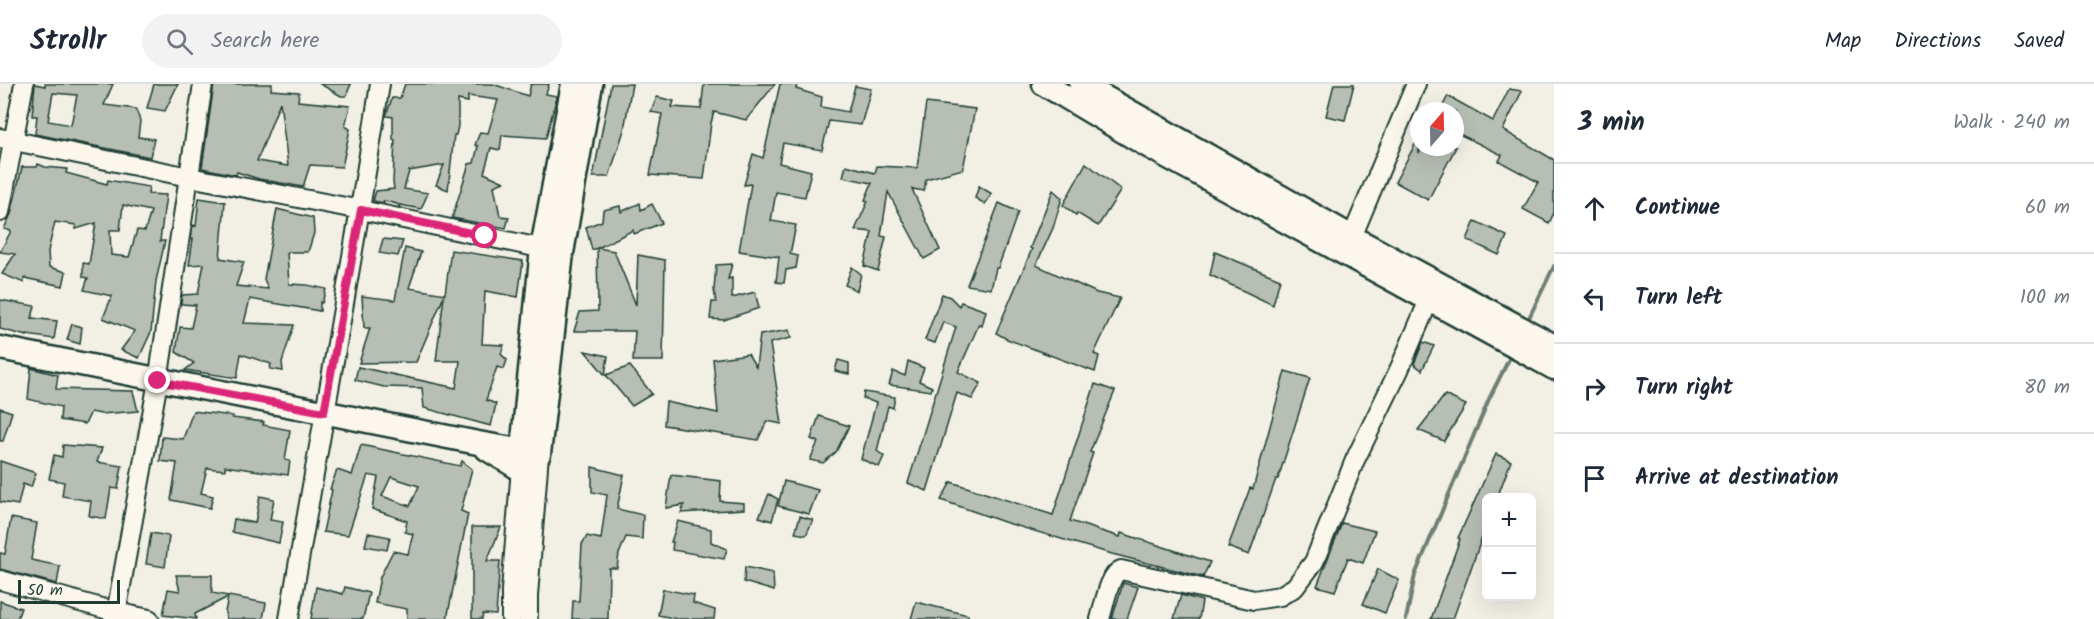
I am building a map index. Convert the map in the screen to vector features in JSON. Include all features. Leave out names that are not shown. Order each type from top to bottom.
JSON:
[{"type":"main road","points":[[527,458],[573,84]]},
{"type":"main road","points":[[527,458],[524,426],[552,250],[591,84]]},
{"type":"main road","points":[[1044,84],[1148,146],[1429,300],[1540,345],[1554,368]]},
{"type":"main road","points":[[1081,84],[1352,237],[1507,331]]},
{"type":"main road","points":[[0,348],[478,443],[527,458]]},
{"type":"main road","points":[[478,443],[524,426]]},
{"type":"street","points":[[0,212],[7,140],[24,84]]},
{"type":"street","points":[[116,616],[158,381],[202,84]]},
{"type":"street","points":[[289,619],[361,210],[380,84]]},
{"type":"street","points":[[1352,237],[1416,84]]},
{"type":"street","points":[[7,140],[552,250]]},
{"type":"street","points":[[1100,619],[1111,582],[1117,571],[1121,570],[1254,600],[1280,596],[1295,587],[1314,562],[1355,460],[1399,370],[1429,300]]},
{"type":"street","points":[[511,619],[511,590],[527,458]]},
{"type":"street","points":[[527,458],[528,619]]},
{"type":"street","points":[[0,580],[116,616],[149,619]]},
{"type":"building","points":[[35,84],[45,86],[45,84],[113,84],[104,105],[136,109],[140,121],[138,137],[154,139],[150,157],[35,134],[37,116],[32,116]],"holes":[[[53,93],[77,95],[71,125],[48,121]]]},
{"type":"building","points":[[154,84],[178,84],[165,111],[147,108]]},
{"type":"building","points":[[214,84],[272,84],[271,90],[299,92],[298,101],[350,106],[345,126],[350,129],[342,167],[310,165],[303,187],[259,179],[237,172],[236,175],[202,168]],"holes":[[[280,102],[288,166],[257,161]]]},
{"type":"building","points":[[320,84],[351,84],[346,96],[341,96]]},
{"type":"building","points":[[405,84],[493,84],[528,96],[531,84],[549,84],[546,94],[557,96],[546,138],[502,135],[500,150],[491,148],[484,173],[504,182],[494,186],[500,216],[509,217],[506,228],[452,218],[469,164],[474,163],[478,146],[475,145],[480,132],[488,133],[498,100],[468,96],[468,102],[458,100],[458,126],[456,135],[454,135],[448,190],[436,185],[444,165],[409,171],[404,189],[428,193],[421,209],[400,205],[400,207],[384,201],[384,203],[373,201],[376,191],[394,189],[393,117],[386,116],[392,98],[400,98]]},
{"type":"building","points":[[611,84],[632,84],[624,130],[609,177],[593,177]]},
{"type":"building","points":[[704,84],[775,84],[746,120],[714,112],[704,179],[650,175],[662,114],[651,112],[657,97],[674,101],[672,107],[701,109]]},
{"type":"building","points":[[780,84],[797,84],[796,89],[822,97],[821,107],[848,112],[855,86],[871,89],[861,125],[829,121],[822,150],[783,143],[779,163],[811,171],[805,197],[776,192],[771,221],[796,225],[790,254],[798,256],[796,268],[786,270],[784,283],[776,282],[779,257],[739,251],[751,184],[744,185],[753,154],[763,158]]},
{"type":"building","points":[[1334,84],[1354,84],[1345,120],[1326,116]]},
{"type":"building","points":[[1509,89],[1522,91],[1503,130],[1554,160],[1554,213],[1549,223],[1523,209],[1538,182],[1499,161],[1502,155],[1464,136],[1464,105],[1493,121]]},
{"type":"building","points":[[1448,96],[1459,102],[1445,102]]},
{"type":"building","points":[[926,103],[975,109],[963,169],[926,179],[924,191],[912,189],[940,250],[924,259],[888,192],[881,236],[886,237],[878,271],[864,266],[872,232],[855,230],[868,201],[865,200],[872,183],[843,177],[846,165],[875,173],[877,166],[917,168]]},
{"type":"building","points":[[1410,154],[1410,156],[1451,156],[1428,200],[1395,182]]},
{"type":"building","points":[[1086,163],[1121,190],[1098,226],[1077,213],[1076,215],[1063,205]]},
{"type":"building","points":[[38,164],[67,169],[66,173],[107,184],[108,180],[149,187],[148,194],[166,195],[160,241],[165,241],[156,281],[151,332],[139,358],[121,350],[135,331],[103,318],[112,296],[84,290],[88,278],[83,277],[83,263],[89,264],[96,223],[76,229],[76,225],[55,222],[48,251],[49,267],[66,272],[63,286],[24,278],[24,283],[2,274],[15,254],[0,252],[11,231],[4,229],[11,214],[22,167],[37,167]],"holes":[[[123,205],[151,211],[145,231],[137,230],[129,257],[111,255],[110,230],[120,230]]]},
{"type":"building","points":[[979,186],[992,194],[985,204],[975,198]]},
{"type":"building","points":[[1053,190],[1062,198],[1053,228],[1036,265],[1097,293],[1120,298],[1094,354],[1099,356],[1095,372],[996,333],[1032,249],[1030,248]]},
{"type":"building","points":[[199,198],[225,202],[220,258],[244,262],[236,286],[268,289],[264,279],[277,209],[313,218],[314,233],[308,252],[287,252],[289,284],[326,289],[322,303],[320,302],[320,311],[250,299],[244,323],[294,325],[282,362],[283,371],[270,369],[271,364],[241,354],[237,378],[185,370],[194,363],[176,352],[180,327],[191,328],[196,305],[181,304],[182,295],[198,294],[204,264],[189,265],[193,225],[196,226]]},
{"type":"building","points":[[640,203],[641,210],[652,204],[662,223],[634,234],[633,230],[598,248],[614,251],[636,305],[638,255],[665,260],[663,361],[633,361],[635,331],[574,331],[580,312],[598,311],[597,248],[592,250],[586,227],[602,221],[603,210],[620,206],[621,212]]},
{"type":"building","points":[[999,203],[1018,212],[998,268],[996,268],[991,289],[967,285]]},
{"type":"building","points":[[1475,221],[1507,236],[1499,255],[1467,240]]},
{"type":"building","points":[[383,239],[403,241],[398,256],[379,253]]},
{"type":"building","points":[[405,248],[421,252],[409,288],[445,294],[451,250],[523,261],[518,297],[485,291],[482,344],[504,345],[501,354],[507,360],[504,369],[497,367],[486,400],[496,404],[491,426],[424,408],[422,388],[384,387],[355,380],[358,367],[456,388],[460,361],[436,361],[444,296],[416,362],[359,363],[370,328],[364,328],[362,296],[395,300]]},
{"type":"building","points":[[1215,252],[1280,279],[1273,305],[1210,275]]},
{"type":"building","points":[[732,264],[728,279],[732,278],[732,298],[755,292],[759,308],[724,320],[710,319],[712,302],[716,302],[714,290],[716,265]]},
{"type":"building","points":[[852,267],[861,274],[857,291],[845,285]]},
{"type":"building","points":[[942,294],[950,297],[959,306],[961,302],[986,311],[982,326],[979,324],[958,372],[981,383],[972,399],[957,393],[927,491],[908,483],[956,327],[943,322],[935,343],[925,340]]},
{"type":"building","points":[[0,300],[35,306],[32,318],[57,321],[54,339],[27,336],[0,329]]},
{"type":"building","points":[[72,324],[82,327],[80,344],[67,340]]},
{"type":"building","points":[[789,330],[791,338],[770,343],[782,424],[767,421],[758,440],[664,425],[666,402],[718,413],[713,359],[748,354],[756,367],[760,335]]},
{"type":"building","points":[[1423,342],[1434,346],[1422,370],[1414,364]]},
{"type":"building","points":[[585,351],[608,356],[605,375]]},
{"type":"building","points":[[838,360],[849,363],[849,374],[835,371]]},
{"type":"building","points":[[908,361],[924,368],[919,381],[932,387],[931,391],[889,385],[893,371],[905,376]]},
{"type":"building","points":[[630,366],[652,394],[632,406],[606,375]]},
{"type":"building","points":[[31,368],[58,375],[56,389],[133,391],[138,411],[101,414],[91,412],[85,424],[60,420],[61,407],[28,399]]},
{"type":"building","points":[[1285,371],[1310,378],[1278,479],[1276,479],[1249,555],[1228,547],[1250,488],[1253,489]]},
{"type":"building","points":[[1095,384],[1115,391],[1090,452],[1093,453],[1070,521],[1120,537],[1121,533],[1210,562],[1203,577],[1112,554],[1004,522],[941,500],[951,482],[1053,515]]},
{"type":"building","points":[[864,392],[895,397],[893,408],[888,406],[877,451],[884,456],[879,467],[861,459],[876,403],[863,398]]},
{"type":"building","points":[[1445,395],[1466,405],[1444,441],[1418,430]]},
{"type":"building","points":[[0,408],[12,412],[3,441],[0,441]]},
{"type":"building","points":[[193,411],[264,422],[263,425],[290,430],[285,460],[290,461],[288,475],[225,466],[225,470],[207,468],[201,493],[213,496],[210,508],[171,500],[177,463],[160,461],[162,437],[183,439]]},
{"type":"building","points":[[819,416],[849,426],[836,452],[823,463],[810,460],[818,442],[811,439]]},
{"type":"building","points":[[63,445],[102,448],[97,462],[122,466],[118,489],[111,488],[106,519],[89,516],[91,501],[62,496],[64,482],[49,479],[54,455],[62,457]]},
{"type":"building","points":[[361,445],[460,466],[462,461],[472,469],[461,511],[468,514],[447,619],[407,619],[407,609],[375,603],[380,577],[393,551],[408,554],[413,534],[405,532],[407,521],[372,509],[378,477],[368,475],[348,535],[323,532],[332,490],[330,489],[337,470],[352,475]],"holes":[[[391,477],[419,486],[410,506],[382,496]]]},
{"type":"building","points":[[1496,454],[1511,461],[1499,493],[1482,493],[1482,537],[1453,619],[1431,619],[1460,539],[1458,538]]},
{"type":"building","points":[[0,461],[36,473],[31,487],[23,484],[18,505],[0,502]]},
{"type":"building","points":[[592,467],[624,475],[617,509],[643,515],[642,539],[626,537],[619,554],[617,568],[609,568],[608,619],[572,619],[573,601],[579,601],[582,544],[587,536],[601,539],[607,495],[592,492]]},
{"type":"building","points":[[671,475],[721,481],[720,501],[744,503],[744,509],[681,513],[684,505],[666,508]]},
{"type":"building","points":[[784,481],[818,490],[809,514],[778,506]]},
{"type":"building","points":[[769,494],[778,499],[772,521],[759,517]]},
{"type":"building","points":[[260,496],[274,499],[270,520],[283,522],[279,543],[232,532],[234,519],[255,523]]},
{"type":"building","points":[[800,516],[813,520],[806,535],[795,533]]},
{"type":"building","points":[[11,518],[37,523],[31,560],[60,566],[57,584],[0,569],[0,553],[5,554]]},
{"type":"building","points":[[678,521],[711,529],[711,542],[727,549],[724,559],[672,550],[673,542],[671,542]]},
{"type":"building","points":[[1342,523],[1375,531],[1363,563],[1348,558],[1335,591],[1317,586]]},
{"type":"building","points":[[472,527],[501,527],[487,561],[500,561],[496,615],[483,614],[482,619],[472,619]]},
{"type":"building","points":[[151,533],[169,536],[165,567],[146,564]]},
{"type":"building","points":[[368,533],[390,537],[387,550],[365,546]]},
{"type":"building","points":[[745,567],[773,573],[774,591],[744,582]]},
{"type":"building","points":[[1378,569],[1399,580],[1385,613],[1363,604]]},
{"type":"building","points":[[176,575],[212,575],[212,593],[266,603],[263,619],[226,619],[228,597],[195,614],[196,619],[163,615],[168,589],[180,591]]},
{"type":"building","points":[[1123,583],[1138,587],[1127,619],[1112,619]]},
{"type":"building","points":[[316,587],[343,594],[345,587],[369,593],[363,619],[311,619]]},
{"type":"building","points":[[663,589],[694,595],[693,603],[715,610],[714,619],[677,619],[658,615]]},
{"type":"building","points":[[1181,595],[1202,601],[1199,619],[1174,619]]},
{"type":"building","points":[[0,601],[21,608],[17,619],[0,619]]},
{"type":"building","points":[[916,602],[968,615],[968,619],[911,619]]},
{"type":"waterway","points":[[1527,322],[1554,266]]},
{"type":"waterway","points":[[1406,619],[1415,575],[1489,399],[1512,353]]},
{"type":"route","points":[[158,381],[324,412],[361,210],[485,236]]}]
